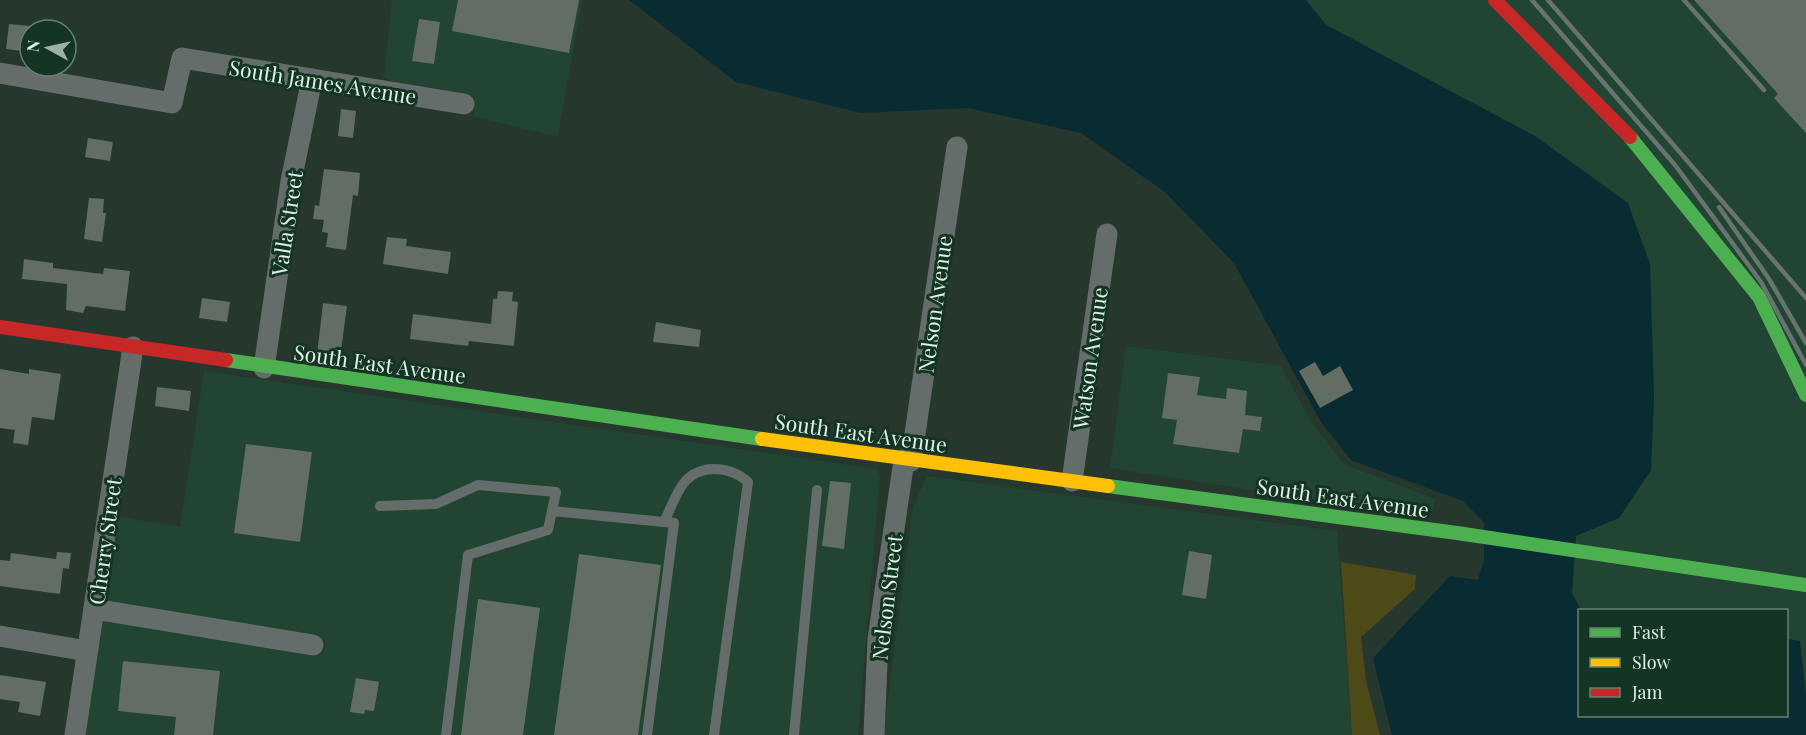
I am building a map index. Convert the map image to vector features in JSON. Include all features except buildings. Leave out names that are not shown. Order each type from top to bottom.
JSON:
[{"type":"street","points":[[1495,0],[1639,146],[1688,206],[1759,297],[1806,395]]},
{"type":"street","name":"South James Avenue","points":[[0,73],[172,103],[182,58],[464,104]]},
{"type":"street","name":"Valla Street","points":[[264,368],[291,181],[312,79]]},
{"type":"street","name":"Nelson Avenue","points":[[908,460],[957,147]]},
{"type":"street","name":"Watson Avenue","points":[[1072,481],[1107,234]]},
{"type":"street","name":"South East Avenue","points":[[0,327],[264,368],[908,460],[1456,533],[1806,585]]},
{"type":"street","name":"Cherry Street","points":[[75,735],[133,347]]},
{"type":"street","name":"Nelson Street","points":[[874,735],[878,639],[908,460]]},
{"type":"street","points":[[94,609],[313,645]]},
{"type":"street","points":[[0,636],[87,651]]},
{"type":"lane","points":[[664,522],[686,477],[699,469],[722,469],[739,474],[748,482],[714,735]]},
{"type":"lane","points":[[380,506],[436,504],[478,485],[556,492],[548,530],[468,555],[446,735]]},
{"type":"lane","points":[[794,735],[817,490]]},
{"type":"lane","points":[[552,511],[674,523],[647,735]]},
{"type":"shaded area","points":[[392,0],[582,0],[558,137],[456,112],[473,115],[475,97],[400,84],[384,78]]},
{"type":"shaded area","points":[[1306,0],[1806,0],[1806,696],[1800,641],[1788,639],[1788,609],[1580,609],[1576,605],[1572,593],[1576,536],[1651,470],[1654,398],[1650,265],[1535,136],[1326,25]]},
{"type":"shaded area","points":[[1126,346],[1281,366],[1313,425],[1344,464],[1435,499],[1432,511],[1380,510],[1110,468]]},
{"type":"shaded area","points":[[204,371],[877,469],[880,476],[858,735],[84,735],[98,628],[103,620],[324,653],[325,642],[115,606],[103,597],[115,516],[180,527]]},
{"type":"shaded area","points":[[927,476],[1337,531],[1352,735],[883,735],[913,507]]},
{"type":"shaded area","points":[[1341,562],[1416,575],[1415,589],[1361,637],[1366,681],[1380,735],[1352,735]]},
{"type":"water","points":[[629,0],[1306,0],[1326,25],[1535,136],[1628,203],[1650,264],[1654,398],[1651,470],[1619,518],[1576,536],[1572,593],[1580,609],[1578,609],[1578,717],[1788,717],[1788,639],[1800,641],[1806,696],[1806,735],[1392,735],[1373,658],[1450,576],[1478,580],[1484,559],[1484,522],[1463,501],[1351,460],[1321,422],[1234,263],[1165,192],[1081,133],[968,108],[861,113],[736,82]]},
{"type":"railway","points":[[1532,0],[1675,165],[1761,282],[1806,365]]},
{"type":"railway","points":[[1548,0],[1806,298]]},
{"type":"railway","points":[[1684,0],[1764,90]]},
{"type":"railway","points":[[1719,207],[1769,279],[1806,343]]},
{"type":"traffic: fast","points":[[1630,137],[1759,297],[1806,395]]},
{"type":"traffic: fast","points":[[226,360],[762,439]]},
{"type":"traffic: fast","points":[[1108,486],[1457,533],[1806,585]]},
{"type":"traffic: slow","points":[[762,439],[1108,486]]},
{"type":"traffic: jam","points":[[1495,0],[1630,137]]},
{"type":"traffic: jam","points":[[0,327],[226,360]]}]
